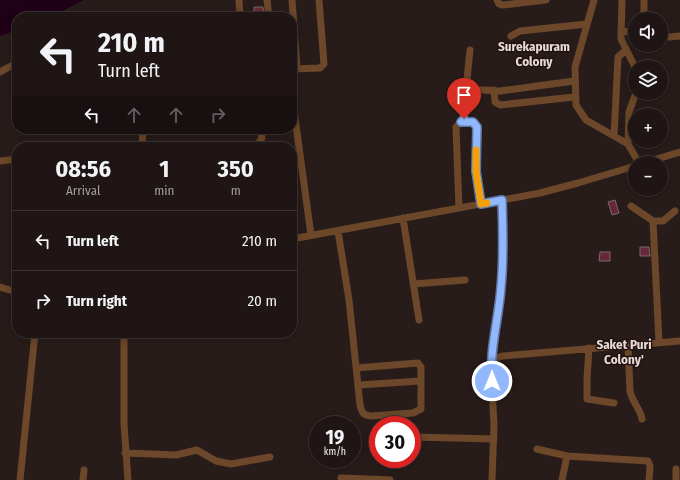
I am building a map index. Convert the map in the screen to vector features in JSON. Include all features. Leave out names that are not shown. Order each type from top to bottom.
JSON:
[{"type":"street","points":[[239,0],[240,12]]},
{"type":"street","points":[[268,0],[269,12]]},
{"type":"street","points":[[292,0],[292,12]]},
{"type":"street","points":[[297,68],[320,68],[324,64],[319,0]]},
{"type":"street","points":[[497,0],[499,4],[503,5],[546,0]]},
{"type":"street","points":[[594,0],[575,67],[574,97],[576,105],[582,116],[596,127],[628,144]]},
{"type":"street","points":[[622,0],[621,39],[631,60]]},
{"type":"street","points":[[644,0],[644,12]]},
{"type":"street","points":[[511,36],[520,31],[587,24]]},
{"type":"street","points":[[622,31],[628,31]]},
{"type":"street","points":[[668,37],[680,36]]},
{"type":"street","points":[[459,208],[456,127],[464,119],[470,50]]},
{"type":"street","points":[[614,136],[618,57],[626,50]]},
{"type":"street","points":[[0,72],[11,66]]},
{"type":"street","points":[[466,89],[494,90],[574,81]]},
{"type":"street","points":[[494,90],[495,102],[500,105],[574,97]]},
{"type":"street","points":[[461,122],[473,122],[477,127],[476,171],[481,204]]},
{"type":"street","points":[[297,133],[311,236]]},
{"type":"street","points":[[667,156],[680,152]]},
{"type":"street","points":[[0,161],[12,160]]},
{"type":"street","points":[[297,238],[502,200],[578,184],[628,168]]},
{"type":"street","points":[[492,480],[494,439],[491,370],[501,288],[504,247],[502,200]]},
{"type":"street","points":[[631,206],[653,221],[663,220],[675,211]]},
{"type":"street","points":[[404,218],[419,320]]},
{"type":"street","points":[[653,221],[659,342]]},
{"type":"street","points":[[338,230],[348,294],[356,368],[358,385],[362,412],[365,415],[378,416],[413,413],[421,409],[421,381],[420,367],[418,363],[356,368]]},
{"type":"street","points":[[414,284],[466,280]]},
{"type":"street","points":[[0,287],[12,291]]},
{"type":"street","points":[[20,480],[34,338]]},
{"type":"street","points":[[124,338],[125,453],[128,480]]},
{"type":"street","points":[[493,359],[503,356],[680,341]]},
{"type":"street","points":[[628,345],[630,392],[641,412],[642,419]]},
{"type":"street","points":[[589,348],[587,399],[614,403]]},
{"type":"street","points":[[358,385],[421,381]]},
{"type":"street","points":[[421,437],[494,439]]},
{"type":"street","points":[[537,449],[566,456],[648,461],[650,466],[649,480]]},
{"type":"street","points":[[125,453],[176,455],[197,450],[216,460],[231,464],[270,458]]},
{"type":"street","points":[[562,480],[566,456]]},
{"type":"street","points":[[676,469],[676,480]]},
{"type":"street","points":[[83,480],[84,470]]},
{"type":"street","points":[[341,478],[390,480]]},
{"type":"shaded area","points":[[0,0],[84,0],[61,12],[12,12],[12,32],[0,36]]},
{"type":"building","points":[[254,7],[263,7],[264,12],[254,12]]},
{"type":"building","points":[[615,200],[619,213],[612,215],[608,202]]},
{"type":"building","points":[[640,247],[649,247],[650,256],[640,256]]},
{"type":"building","points":[[600,252],[610,252],[610,261],[599,261]]},
{"type":"slow traffic","points":[[476,150],[476,171],[481,204],[487,203]]},
{"type":"district","name":"Surekapuram Colony","points":[[534,54]]},
{"type":"district","name":"Saket Puri Colony'","points":[[624,352]]},
{"type":"route","points":[[464,119],[461,122],[473,122],[477,127],[476,171],[481,204],[502,200],[504,247],[497,324],[493,359],[491,363],[492,381]]}]
